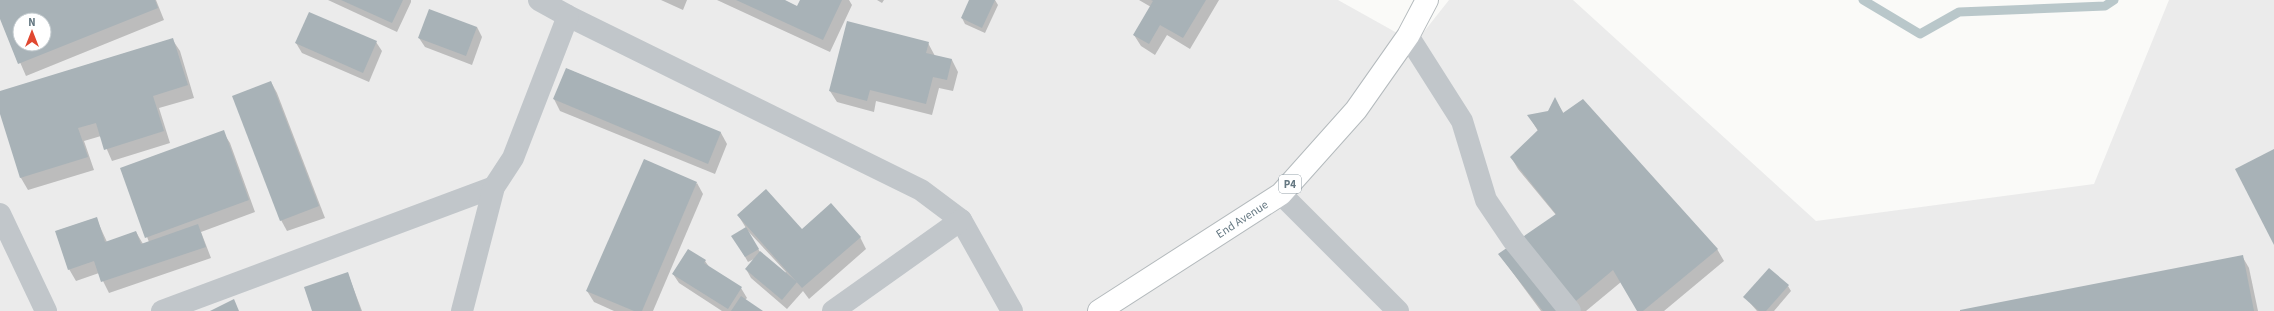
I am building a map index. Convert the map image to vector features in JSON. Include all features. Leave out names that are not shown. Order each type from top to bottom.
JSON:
[{"type":"highway","name":"End Avenue","points":[[1099,311],[1281,194],[1356,110],[1408,36],[1427,0]]},
{"type":"street","points":[[539,0],[568,16],[921,190],[961,220],[1012,311]]},
{"type":"street","points":[[462,311],[494,187],[513,158],[568,16]]},
{"type":"street","points":[[1408,36],[1462,121],[1486,200],[1513,240],[1570,311]]},
{"type":"street","points":[[162,311],[494,187]]},
{"type":"street","points":[[1281,194],[1398,311]]},
{"type":"street","points":[[0,214],[46,311]]},
{"type":"street","points":[[833,311],[961,220]]},
{"type":"shaded area","points":[[0,0],[1338,0],[1415,43],[1449,0],[1573,0],[1816,221],[2094,184],[2169,0],[2274,0],[2274,311],[0,311]]},
{"type":"building","points":[[0,0],[155,0],[158,8],[52,50],[52,12],[12,12],[12,49],[0,19]]},
{"type":"building","points":[[341,0],[403,0],[392,23]]},
{"type":"building","points":[[736,0],[785,0],[797,6],[800,0],[842,0],[823,40]]},
{"type":"building","points":[[969,0],[995,0],[982,28],[961,18]]},
{"type":"building","points":[[1151,0],[1206,0],[1183,38],[1160,25],[1149,44],[1133,35],[1153,1]]},
{"type":"building","points":[[429,9],[477,27],[466,56],[418,38]]},
{"type":"building","points":[[309,12],[377,41],[363,73],[295,43]]},
{"type":"building","points":[[847,21],[929,42],[926,53],[952,59],[947,80],[933,77],[926,104],[870,90],[867,101],[829,91]]},
{"type":"building","points":[[173,38],[188,85],[153,96],[164,131],[104,150],[96,123],[78,128],[88,157],[20,178],[0,114],[0,91]]},
{"type":"building","points":[[13,52],[48,52],[18,64]]},
{"type":"building","points":[[566,68],[721,132],[708,164],[553,99]]},
{"type":"building","points":[[271,81],[319,206],[280,221],[232,96]]},
{"type":"building","points":[[1555,97],[1563,113],[1583,99],[1718,249],[1643,311],[1637,311],[1613,270],[1564,311],[1543,311],[1498,254],[1556,214],[1510,157],[1538,130],[1527,115],[1548,111]]},
{"type":"building","points":[[224,130],[249,200],[145,238],[120,168]]},
{"type":"building","points":[[2274,149],[2274,245],[2235,169]]},
{"type":"building","points":[[644,159],[697,182],[642,311],[634,311],[586,291]]},
{"type":"building","points":[[766,189],[802,229],[831,203],[861,237],[802,288],[737,215]]},
{"type":"building","points":[[97,217],[105,242],[136,231],[141,244],[198,224],[206,247],[101,282],[94,261],[68,270],[55,231]]},
{"type":"building","points":[[746,227],[759,249],[745,257],[731,236]]},
{"type":"building","points":[[688,249],[706,260],[704,263],[742,287],[728,309],[672,274]]},
{"type":"building","points":[[760,251],[797,282],[782,300],[745,269]]},
{"type":"building","points":[[2243,255],[2254,311],[1960,311],[1960,310]]},
{"type":"building","points":[[1769,268],[1789,285],[1766,311],[1759,311],[1743,297]]},
{"type":"building","points":[[348,272],[361,311],[312,311],[304,287]]},
{"type":"building","points":[[741,296],[763,311],[731,311]]},
{"type":"building","points":[[234,299],[239,311],[210,311]]},
{"type":"waterway","points":[[1863,0],[1920,34],[1959,12],[2105,6],[2114,0]]}]
